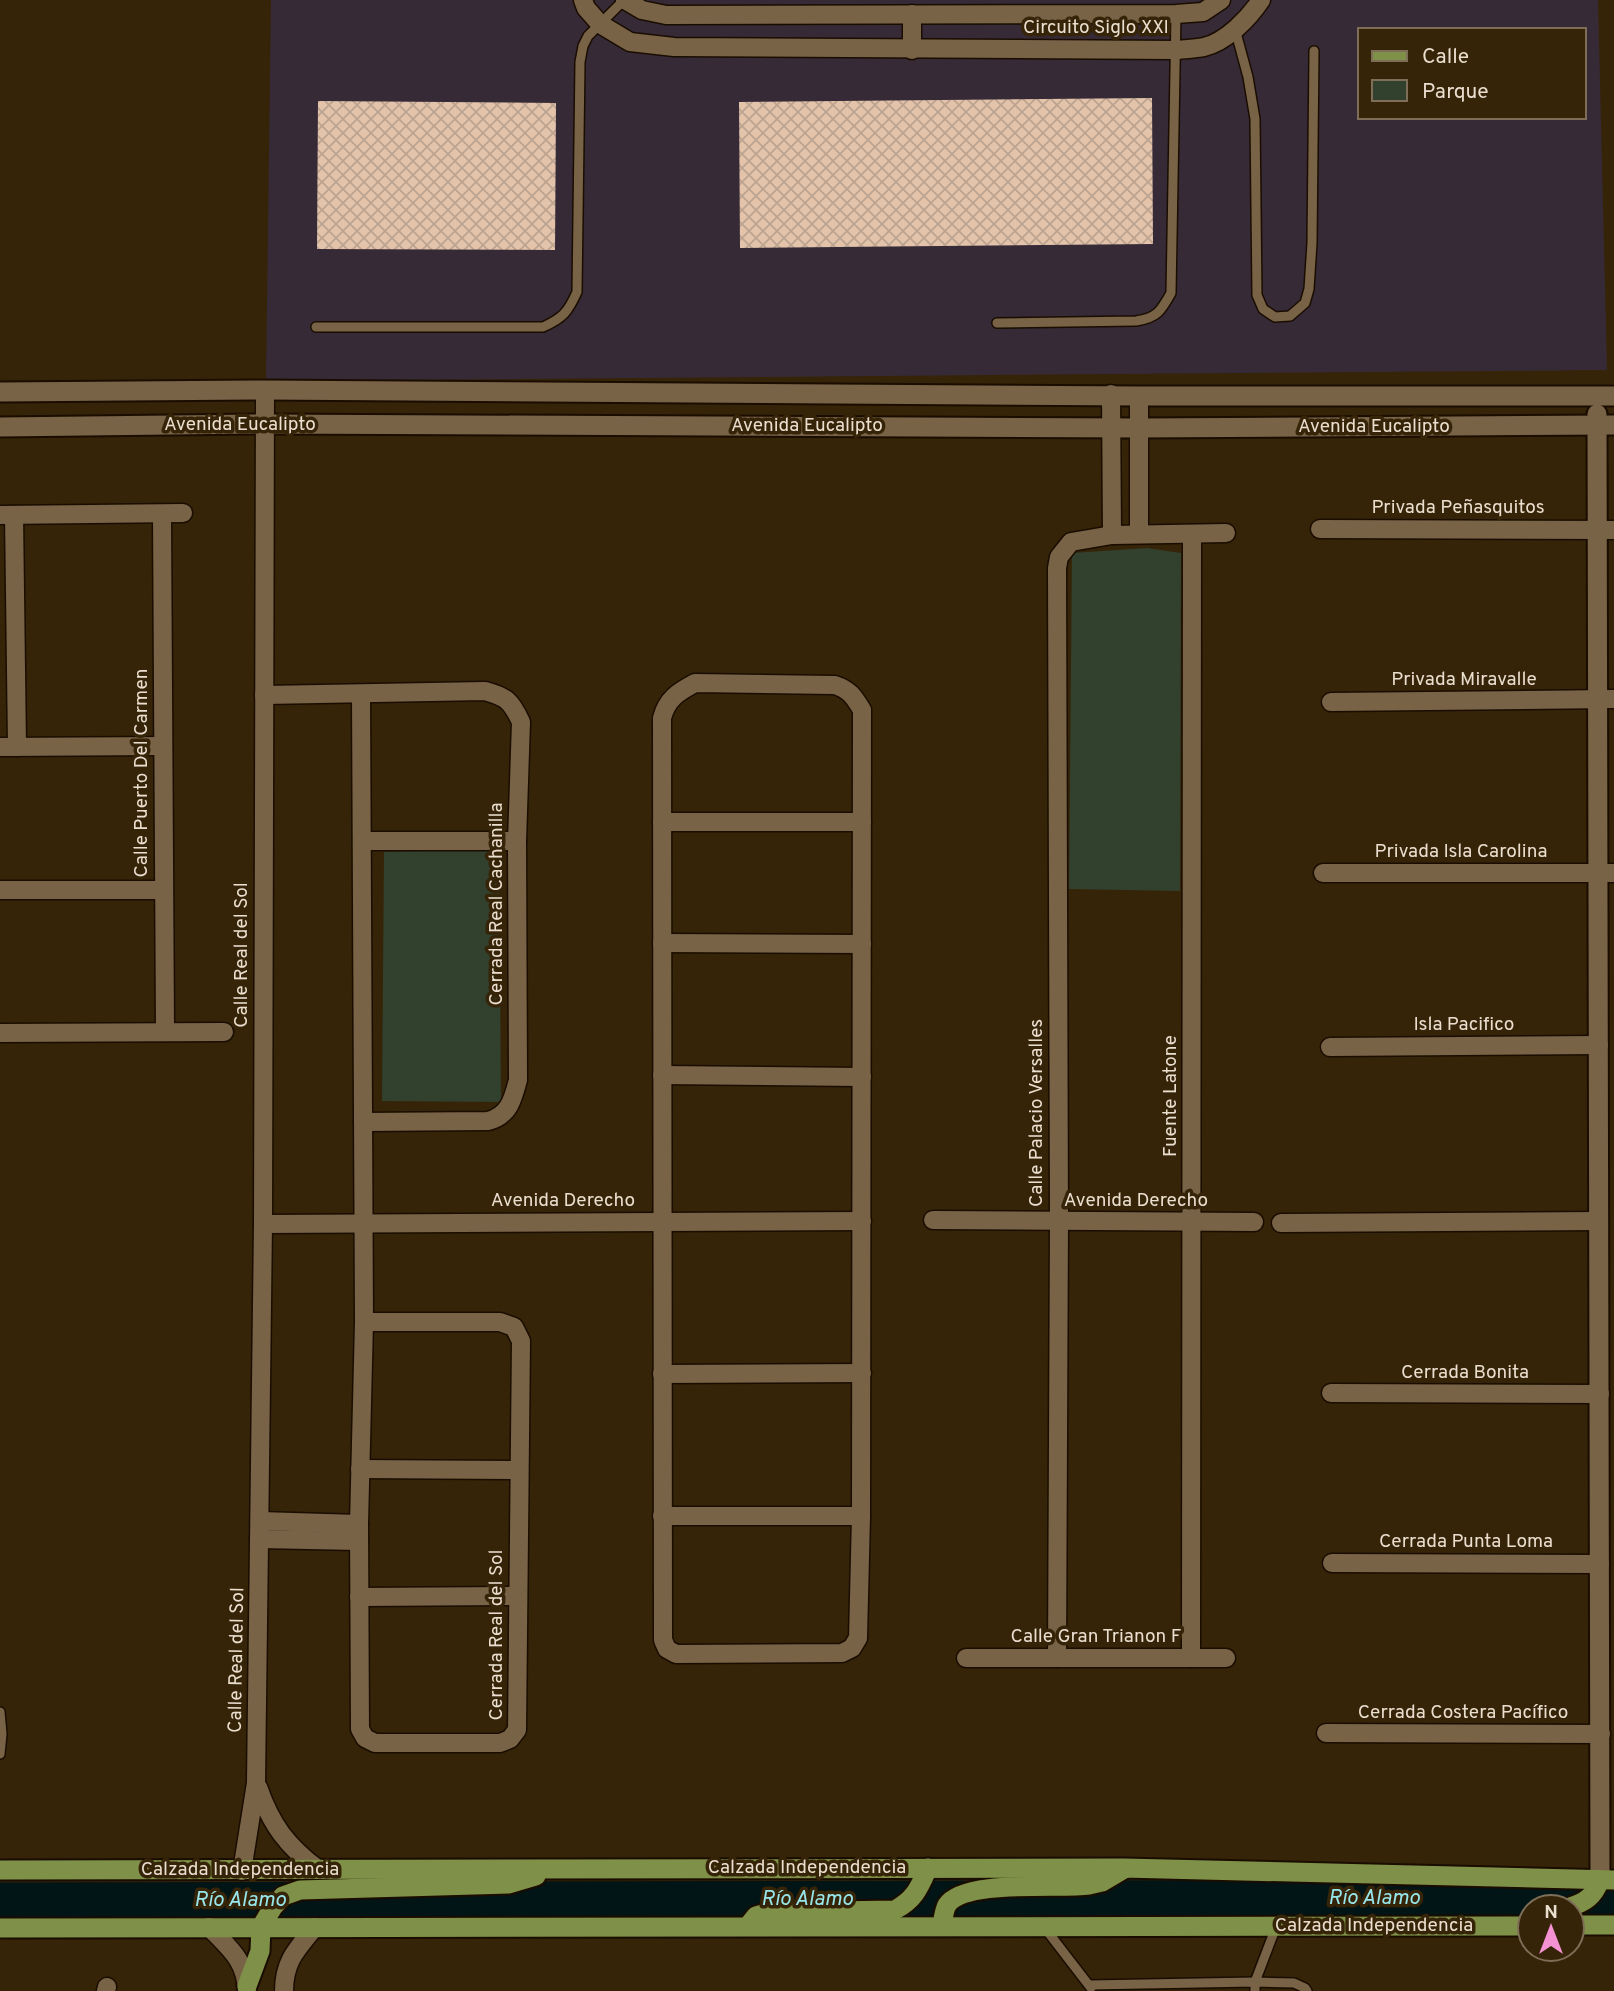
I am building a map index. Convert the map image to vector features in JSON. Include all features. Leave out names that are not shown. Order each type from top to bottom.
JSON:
[{"type":"main road","points":[[747,1926],[756,1916],[770,1912],[895,1910],[917,1892],[928,1868]]},
{"type":"main road","name":"Calzada Independencia","points":[[0,1870],[1125,1868],[1607,1880]]},
{"type":"main road","points":[[942,1926],[947,1905],[959,1895],[979,1889],[1089,1885],[1102,1882],[1125,1868]]},
{"type":"main road","points":[[247,1989],[260,1951],[261,1927],[283,1895],[300,1890],[509,1884],[531,1879],[550,1869]]},
{"type":"main road","points":[[1586,1900],[1607,1880]]},
{"type":"main road","points":[[1485,1926],[1516,1916]]},
{"type":"main road","points":[[1586,1925],[1614,1925]]},
{"type":"main road","name":"Calzada Independencia","points":[[0,1928],[1516,1926]]},
{"type":"street","name":"Circuito Siglo XXI","points":[[583,0],[586,8],[600,24],[630,41],[674,47],[912,50],[1175,50],[1205,47],[1244,22],[1261,0]]},
{"type":"street","name":"Circuito Siglo XXI","points":[[624,0],[642,10],[666,15],[1176,14],[1203,12],[1221,0]]},
{"type":"street","points":[[912,14],[912,50]]},
{"type":"street","name":"Avenida Eucalipto","points":[[0,392],[265,390],[1606,396]]},
{"type":"street","name":"Calle Real del Sol","points":[[242,1871],[256,1783],[260,1530],[265,390]]},
{"type":"street","points":[[1111,394],[1112,535],[1226,533]]},
{"type":"street","points":[[1139,396],[1139,534]]},
{"type":"street","points":[[1606,396],[1607,873],[1599,1045],[1599,1221],[1601,1734],[1607,1880]]},
{"type":"street","name":"Avenida Eucalipto","points":[[0,427],[264,424],[1139,428],[1606,425]]},
{"type":"street","points":[[163,746],[9,747],[7,515],[183,513]]},
{"type":"street","name":"Calle Puerto Del Carmen","points":[[162,514],[165,1032]]},
{"type":"street","name":"Privada Peñasquitos","points":[[1320,529],[1605,530]]},
{"type":"street","name":"Fuente Latone","points":[[1191,1658],[1192,534]]},
{"type":"street","name":"Calle Palacio Versalles","points":[[1057,1658],[1057,568],[1059,556],[1071,542],[1112,535]]},
{"type":"street","points":[[695,683],[835,685],[853,694],[862,710],[861,1516],[858,1639],[852,1648],[842,1653],[676,1654],[667,1649],[663,1640],[662,822],[662,718],[665,707],[675,694],[695,683]]},
{"type":"street","name":"Cerrada Real Cachanilla","points":[[264,695],[485,691],[499,695],[513,705],[521,722],[517,841],[518,1080],[513,1099],[506,1112],[488,1121],[363,1122]]},
{"type":"street","points":[[361,694],[364,1223]]},
{"type":"street","name":"Privada Miravalle","points":[[1331,702],[1606,699]]},
{"type":"street","points":[[662,822],[862,822]]},
{"type":"street","points":[[362,841],[517,841]]},
{"type":"street","name":"Privada Isla Carolina","points":[[1323,873],[1607,873]]},
{"type":"street","points":[[0,890],[164,890]]},
{"type":"street","points":[[662,943],[862,944]]},
{"type":"street","points":[[0,1033],[224,1032]]},
{"type":"street","name":"Isla Pacifico","points":[[1330,1047],[1599,1045]]},
{"type":"street","points":[[662,1075],[862,1077]]},
{"type":"street","name":"Avenida Derecho","points":[[933,1220],[1254,1222]]},
{"type":"street","name":"Avenida Derecho","points":[[263,1224],[862,1221]]},
{"type":"street","points":[[1281,1223],[1599,1221]]},
{"type":"street","name":"Cerrada Real del Sol","points":[[364,1223],[359,1532],[360,1729],[365,1738],[375,1743],[500,1743],[510,1739],[517,1730],[521,1341],[514,1327],[500,1322],[364,1322]]},
{"type":"street","points":[[662,1374],[862,1373]]},
{"type":"street","name":"Cerrada Bonita","points":[[1331,1393],[1600,1394]]},
{"type":"street","points":[[360,1469],[519,1470]]},
{"type":"street","points":[[662,1516],[861,1516]]},
{"type":"street","points":[[260,1530],[359,1532]]},
{"type":"street","name":"Cerrada Punta Loma","points":[[1332,1563],[1600,1564]]},
{"type":"street","points":[[359,1597],[518,1596]]},
{"type":"street","name":"Calle Gran Trianon F","points":[[966,1658],[1226,1658]]},
{"type":"street","name":"Cerrada Costera Pacífico","points":[[1326,1733],[1601,1734]]},
{"type":"street","name":"Calle Real del Sol","points":[[256,1783],[265,1808],[279,1832],[297,1853],[319,1870]]},
{"type":"street","points":[[209,1927],[236,1955],[244,1969],[247,1989]]},
{"type":"street","points":[[284,1991],[288,1964],[296,1949],[315,1927]]},
{"type":"lane","points":[[316,327],[543,327],[559,320],[569,310],[577,292],[580,62],[588,36],[624,0]]},
{"type":"lane","name":"Circuito Siglo XXI","points":[[998,323],[1149,319],[1161,310],[1171,293],[1176,14]]},
{"type":"lane","points":[[1235,29],[1248,77],[1255,119],[1257,295],[1263,309],[1275,317],[1290,317],[1305,303],[1309,289],[1314,51]]},
{"type":"lane","points":[[0,1712],[0,1754]]},
{"type":"lane","points":[[1043,1926],[1091,1988],[1294,1983],[1307,1991]]},
{"type":"lane","points":[[1255,1986],[1277,1926]]},
{"type":"shaded area","points":[[271,0],[1598,0],[1607,370],[266,381]]},
{"type":"green space","points":[[1147,548],[1181,553],[1180,891],[1069,889],[1072,553]]},
{"type":"green space","points":[[499,849],[501,1102],[382,1101],[384,852]]},
{"type":"building","points":[[1152,98],[1153,244],[740,248],[739,102]]},
{"type":"building","points":[[318,101],[556,103],[555,250],[317,249]]},
{"type":"waterway","name":"Río Alamo","points":[[0,1901],[1614,1898]]}]
